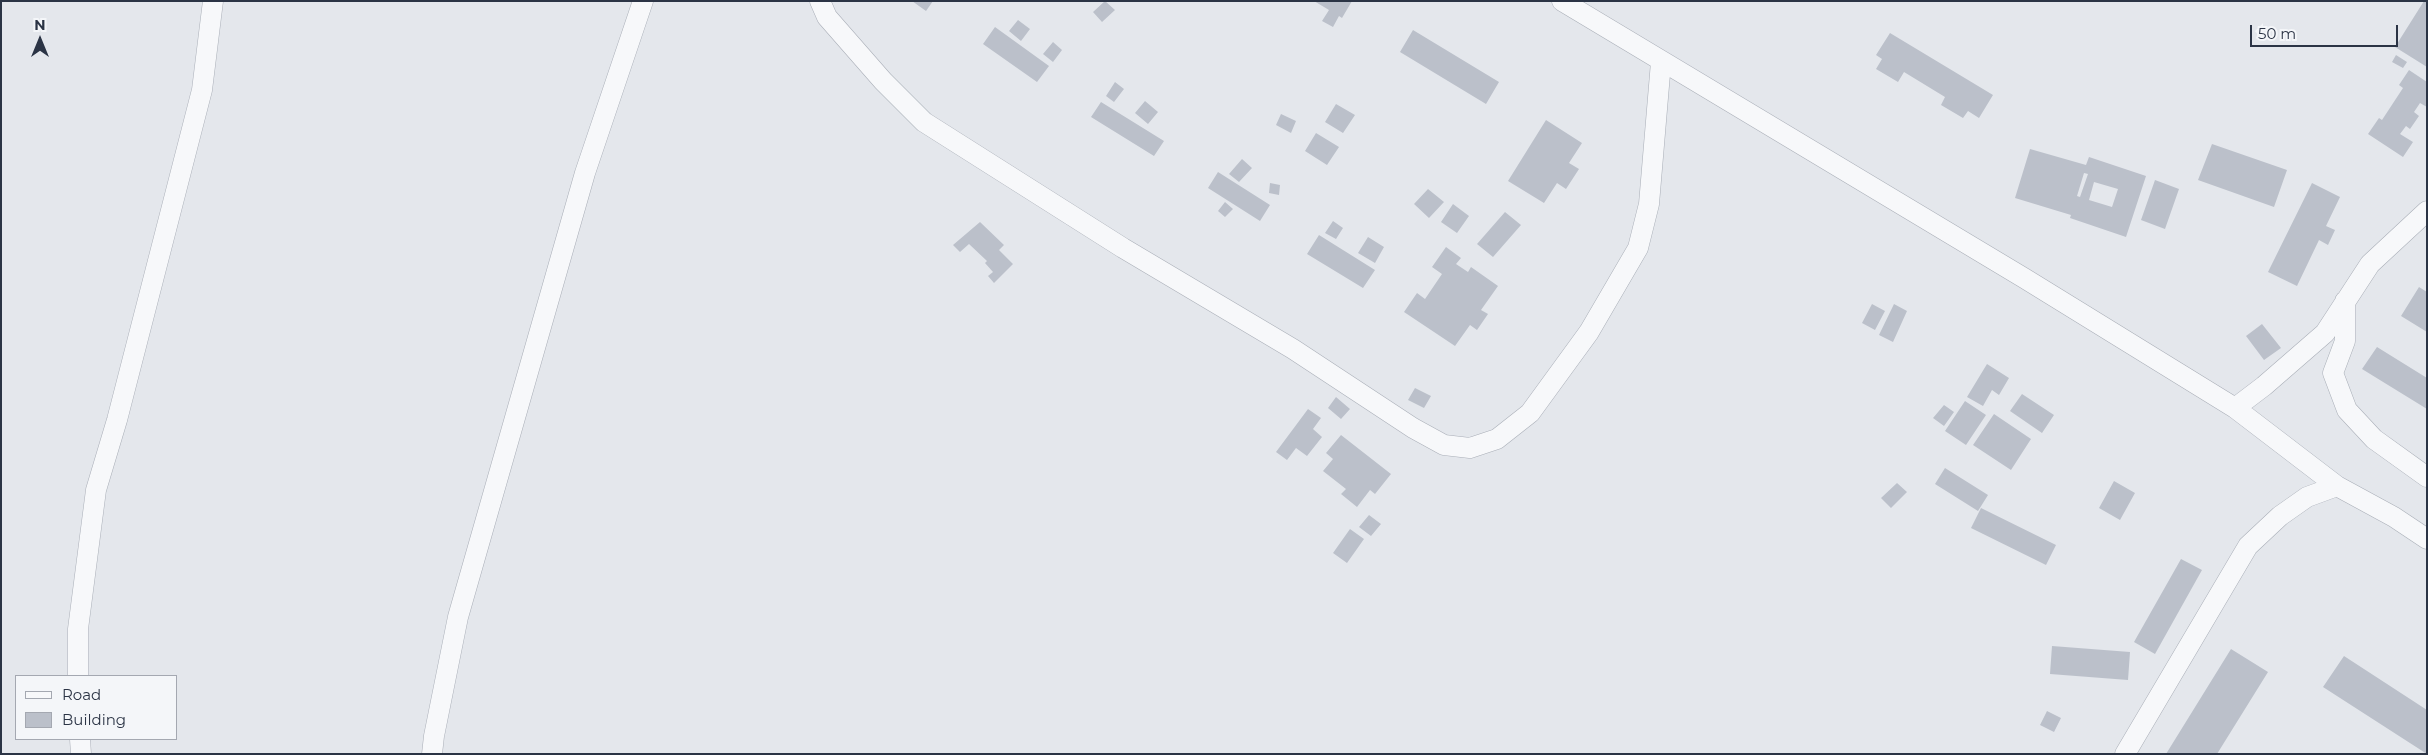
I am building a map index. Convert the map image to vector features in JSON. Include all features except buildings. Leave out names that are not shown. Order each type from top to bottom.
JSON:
[{"type":"street","points":[[78,675],[78,629],[96,490],[117,420],[202,90],[213,1]]},
{"type":"street","points":[[432,754],[458,617],[585,173],[643,1]]},
{"type":"street","points":[[820,1],[827,17],[882,81],[924,122],[1123,248],[1293,349],[1413,428],[1444,445],[1470,448],[1497,440],[1530,413],[1589,332],[1638,248],[1649,204],[1661,62]]},
{"type":"street","points":[[1562,1],[2024,278],[2234,408],[2337,486],[2394,517],[2427,539]]},
{"type":"street","points":[[2234,408],[2264,386],[2325,333],[2370,264],[2426,214]]},
{"type":"street","points":[[2345,302],[2345,341],[2333,373],[2347,410],[2374,439],[2427,477]]},
{"type":"street","points":[[2125,754],[2248,546],[2280,516],[2307,497],[2337,486]]},
{"type":"street","points":[[80,740],[81,754]]}]
